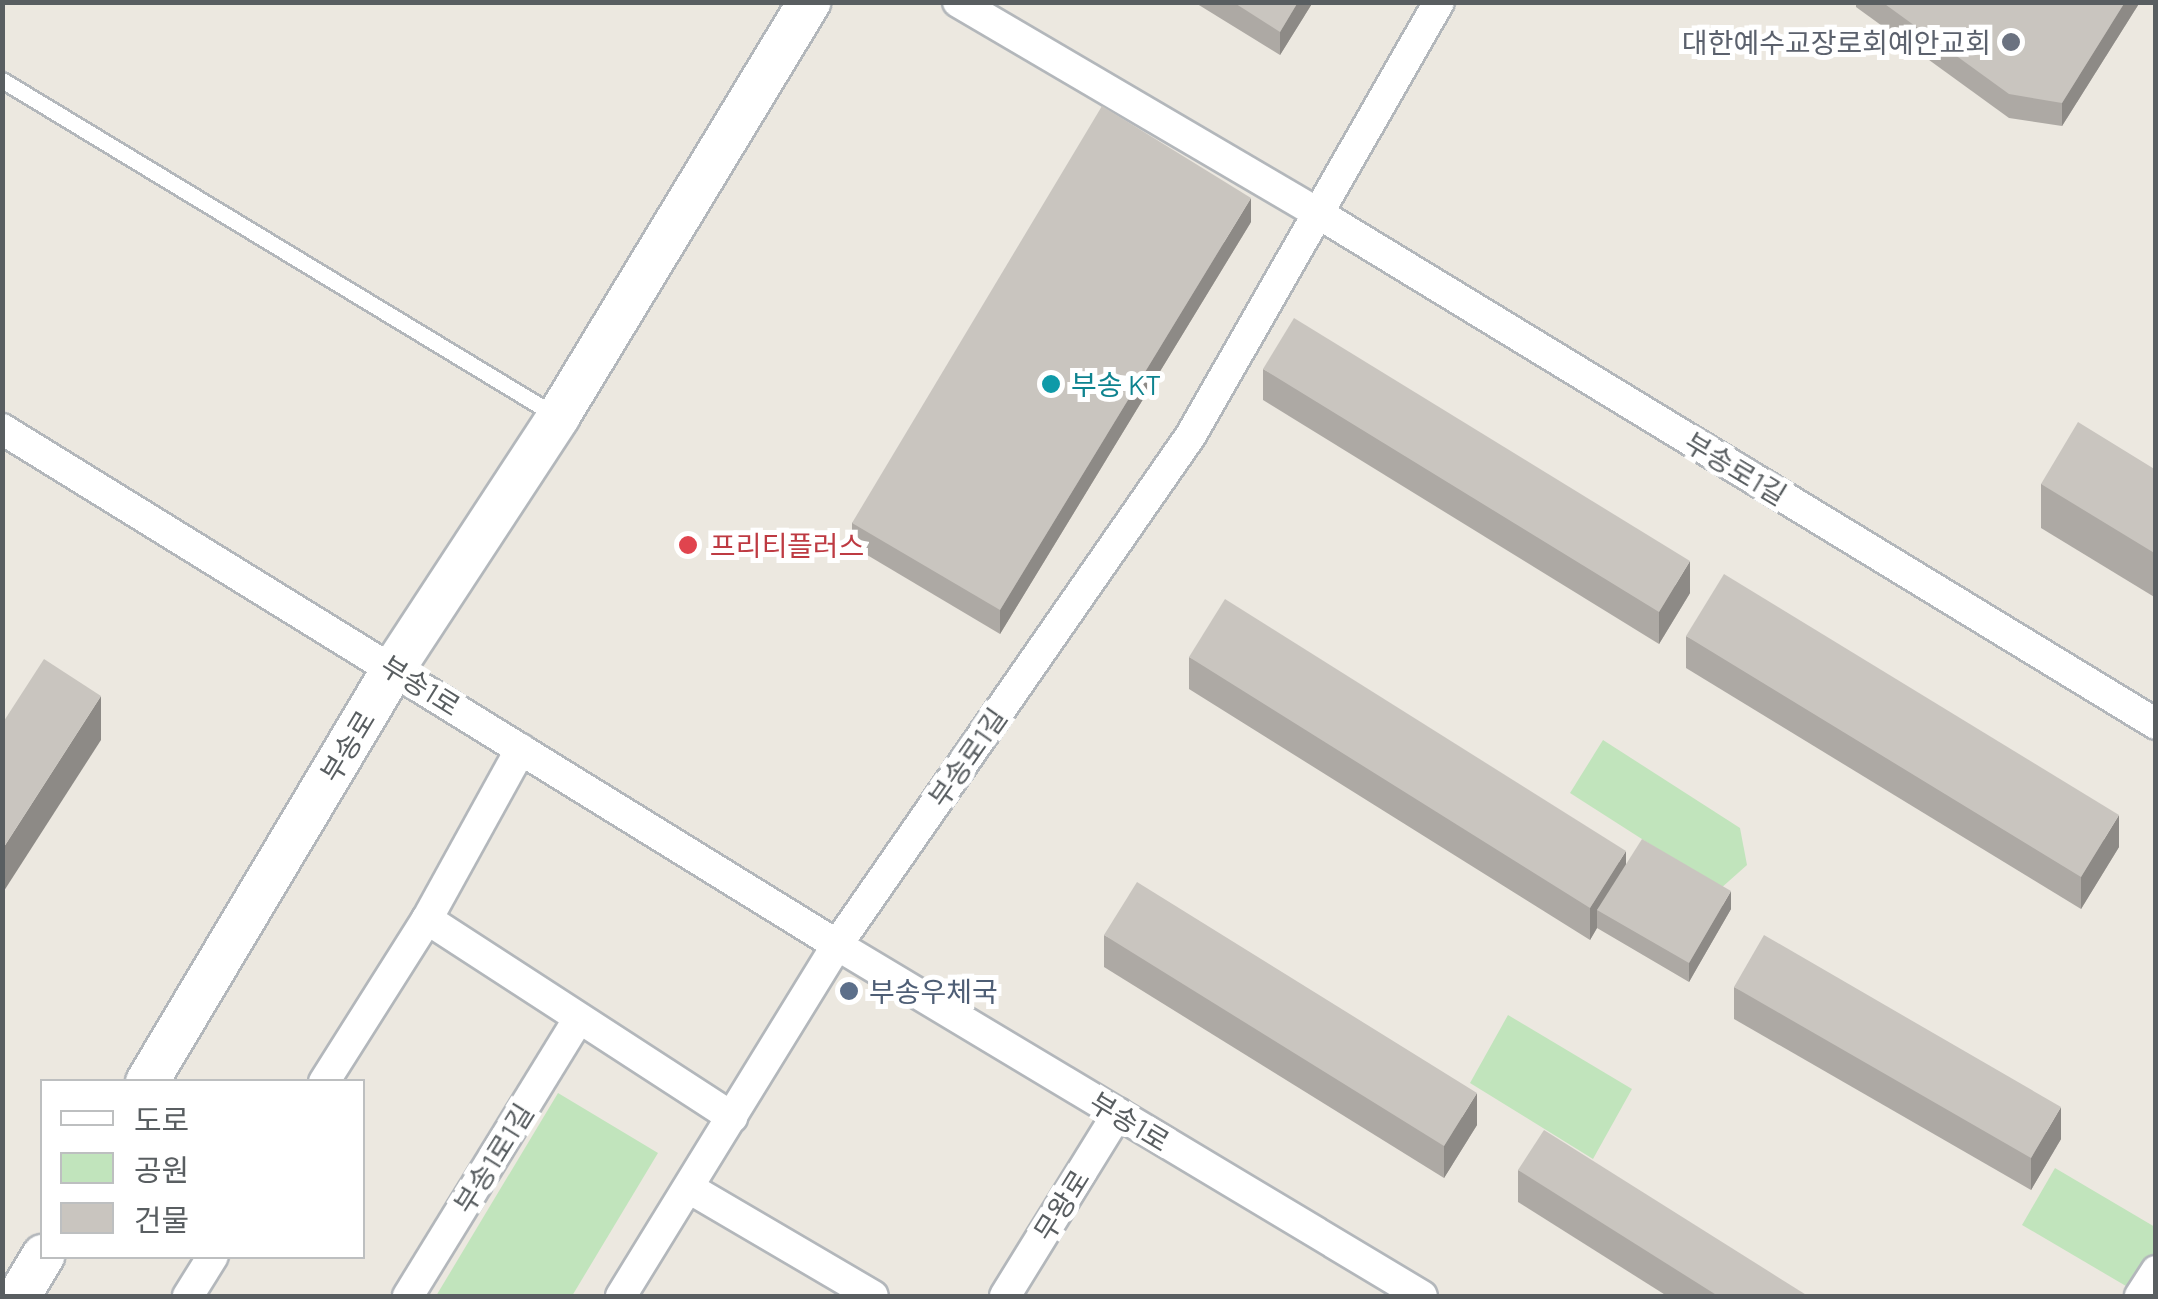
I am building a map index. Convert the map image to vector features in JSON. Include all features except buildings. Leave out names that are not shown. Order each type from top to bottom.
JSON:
[{"type":"street","name":"부송로","points":[[149,1079],[394,668],[558,417],[809,2]]},
{"type":"street","name":"부송로1길","points":[[958,2],[1316,212],[2156,724]]},
{"type":"street","name":"부송로1길","points":[[837,945],[1190,436],[1438,2]]},
{"type":"street","name":"부송1로","points":[[2,428],[837,945],[1422,1296]]},
{"type":"street","points":[[326,1079],[427,919],[521,749]]},
{"type":"street","points":[[427,919],[732,1118]]},
{"type":"street","points":[[621,1296],[837,945]]},
{"type":"street","name":"부송1로1길","points":[[408,1296],[578,1020]]},
{"type":"street","name":"무왕로","points":[[1004,1296],[1118,1114]]},
{"type":"street","points":[[688,1188],[873,1296]]},
{"type":"street","points":[[19,1296],[40,1259]]},
{"type":"street","points":[[188,1296],[211,1259]]},
{"type":"street","points":[[2140,1296],[2156,1271]]},
{"type":"lane","points":[[2,80],[558,417]]},
{"type":"green space","points":[[1603,740],[1740,828],[1747,865],[1720,889],[1570,793]]},
{"type":"green space","points":[[1508,1015],[1632,1089],[1593,1159],[1470,1083]]},
{"type":"green space","points":[[558,1093],[658,1153],[572,1296],[436,1296]]},
{"type":"green space","points":[[2055,1168],[2155,1227],[2155,1278],[2143,1296],[2022,1225]]},
{"type":"place","name":"대한예수교장로회예안교회","points":[[2011,42]]},
{"type":"place","name":"부송 KT","points":[[1051,384]]},
{"type":"place","name":"프리티플러스","points":[[688,545]]},
{"type":"place","name":"부송우체국","points":[[849,991]]}]
